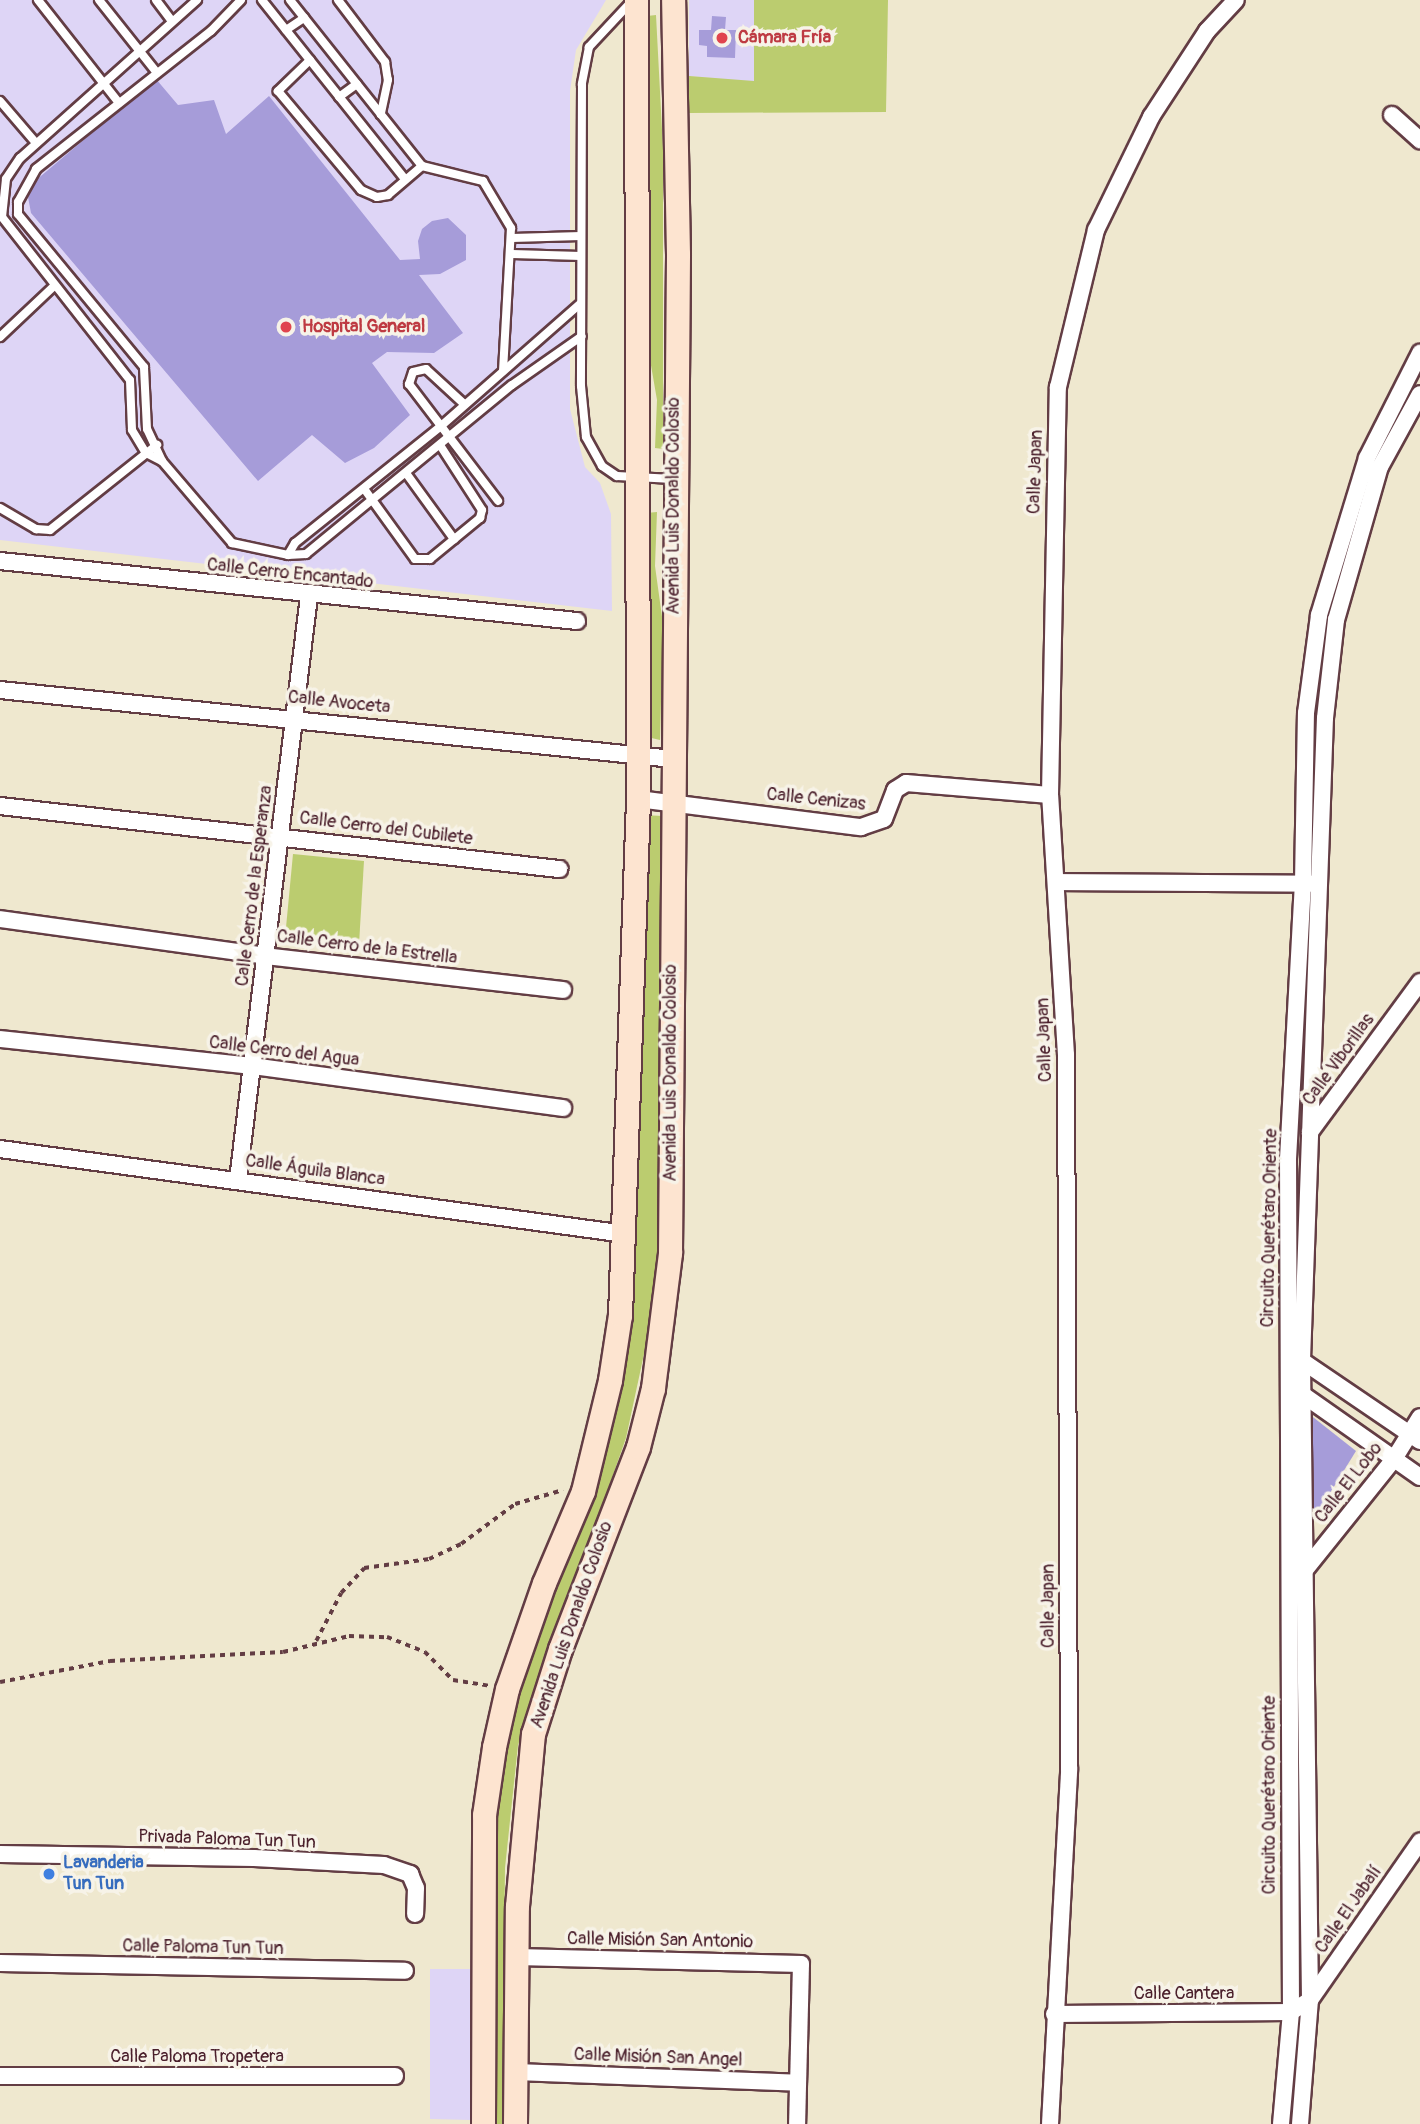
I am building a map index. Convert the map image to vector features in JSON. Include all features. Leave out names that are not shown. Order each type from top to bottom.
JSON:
[{"type":"street","name":"Avenida Luis Donaldo Colosio","points":[[483,2124],[484,1815],[508,1689],[583,1491],[610,1380],[620,1315],[625,1234],[638,799],[635,0]]},
{"type":"street","name":"Avenida Luis Donaldo Colosio","points":[[515,2124],[517,1957],[523,1812],[533,1734],[561,1649],[638,1447],[653,1388],[670,1253],[673,479],[678,254],[673,0]]},
{"type":"street","name":"Calle Japan","points":[[1050,2124],[1069,1770],[1066,1055],[1050,795],[1058,387],[1096,230],[1151,117],[1207,31],[1236,0]]},
{"type":"street","points":[[1392,115],[1420,140]]},
{"type":"street","name":"Circuito Querétaro Oriente","points":[[1300,2124],[1310,2000],[1304,1395],[1295,1356],[1288,1159],[1303,883],[1306,713],[1319,615],[1367,458],[1419,358]]},
{"type":"street","name":"Circuito Querétaro Oriente","points":[[1281,2124],[1290,2012],[1287,1387],[1295,1356],[1311,1131],[1322,885],[1325,718],[1336,620],[1380,467],[1420,394]]},
{"type":"street","name":"Calle Cerro Encantado","points":[[0,561],[309,596],[577,621]]},
{"type":"street","name":"Calle Cerro de la Esperanza","points":[[238,1180],[278,836],[297,718],[309,596]]},
{"type":"street","points":[[1319,615],[1336,620]]},
{"type":"street","name":"Calle Avoceta","points":[[0,690],[297,718],[674,759]]},
{"type":"street","name":"Calle Cenizas","points":[[638,799],[861,827],[884,819],[895,790],[906,783],[1050,795]]},
{"type":"street","name":"Calle Cerro del Cubilete","points":[[0,806],[559,869]]},
{"type":"street","points":[[1057,882],[1080,880],[1322,885]]},
{"type":"street","name":"Calle Cerro de la Estrella","points":[[0,919],[265,956],[563,990]]},
{"type":"street","name":"Calle Viborillas","points":[[1288,1159],[1420,982]]},
{"type":"street","name":"Calle Cerro del Agua","points":[[0,1040],[252,1066],[563,1108]]},
{"type":"street","name":"Calle Águila Blanca","points":[[0,1149],[625,1234]]},
{"type":"street","points":[[1295,1356],[1414,1437]]},
{"type":"street","points":[[1287,1387],[1304,1395],[1420,1477]]},
{"type":"street","name":"Calle El Lobo","points":[[1305,1570],[1414,1437],[1420,1417]]},
{"type":"street","name":"Calle El Jabalí","points":[[1310,2000],[1420,1842]]},
{"type":"street","name":"Privada Paloma Tun Tun","points":[[0,1854],[254,1858],[384,1865],[410,1874],[416,1888],[415,1914]]},
{"type":"street","name":"Calle Misión San Antonio","points":[[517,1957],[802,1964],[798,2083]]},
{"type":"street","name":"Calle Paloma Tun Tun","points":[[0,1963],[405,1971]]},
{"type":"street","points":[[1290,2012],[1310,2000]]},
{"type":"street","name":"Calle Cantera","points":[[1054,2014],[1290,2012]]},
{"type":"street","name":"Calle Misión San Angel","points":[[516,2071],[798,2083]]},
{"type":"street","name":"Calle Paloma Tropetera","points":[[0,2076],[395,2076]]},
{"type":"street","points":[[797,2124],[798,2083]]},
{"type":"lane","points":[[38,0],[119,103]]},
{"type":"lane","points":[[99,0],[157,73]]},
{"type":"lane","points":[[156,0],[172,20]]},
{"type":"lane","points":[[197,0],[36,143],[6,179],[2,217],[53,287],[130,380],[132,430],[146,453],[162,461],[232,543],[288,555],[306,554],[440,445],[582,336]]},
{"type":"lane","points":[[162,461],[157,445],[147,429],[144,367],[19,214],[23,186],[36,169],[157,73],[241,0]]},
{"type":"lane","points":[[262,0],[405,179]]},
{"type":"lane","points":[[290,0],[422,166],[484,181],[512,228],[503,371]]},
{"type":"lane","points":[[338,0],[386,62],[388,80],[381,114]]},
{"type":"lane","points":[[635,0],[589,47],[582,84],[581,303],[586,437],[602,466],[617,476],[673,479]]},
{"type":"lane","points":[[286,30],[304,18]]},
{"type":"lane","points":[[310,60],[278,91],[361,190],[377,197],[388,195],[422,166]]},
{"type":"lane","points":[[339,97],[357,84]]},
{"type":"lane","points":[[0,101],[36,143]]},
{"type":"lane","points":[[512,237],[581,236]]},
{"type":"lane","points":[[512,254],[581,256]]},
{"type":"lane","points":[[0,337],[53,287]]},
{"type":"lane","points":[[288,555],[295,543],[366,490],[581,303]]},
{"type":"lane","points":[[463,403],[426,369],[413,372],[409,384],[498,501]]},
{"type":"lane","points":[[0,508],[36,529],[50,530],[157,445]]},
{"type":"lane","points":[[366,490],[415,559],[430,559],[480,518],[482,510],[440,445]]},
{"type":"lane","points":[[406,473],[454,539]]},
{"type":"path","points":[[316,1643],[341,1593],[364,1568],[429,1559],[461,1544],[515,1504],[554,1490],[583,1491]]},
{"type":"path","points":[[0,1682],[24,1674],[58,1672],[110,1661],[283,1652],[349,1636],[387,1637],[425,1652],[453,1680],[508,1689]]},
{"type":"shaded area","name":"Hospital General","points":[[0,0],[606,0],[576,50],[570,91],[570,409],[585,467],[600,483],[611,514],[612,611],[0,540]]},
{"type":"shaded area","name":"Cámara Fría","points":[[689,0],[754,0],[754,82],[689,76]]},
{"type":"shaded area","points":[[430,1969],[473,1969],[471,2120],[430,2119]]},
{"type":"green space","points":[[754,0],[888,0],[886,112],[689,113],[689,76],[754,81]]},
{"type":"green space","points":[[656,15],[663,149],[663,449],[655,448],[657,400],[648,348],[647,16]]},
{"type":"green space","points":[[657,512],[655,566],[663,624],[660,740],[643,736],[646,513]]},
{"type":"green space","points":[[643,815],[663,816],[659,1225],[653,1312],[626,1438],[518,1745],[505,1868],[502,2124],[491,2124],[493,1851],[502,1760],[523,1664],[588,1501],[614,1415],[633,1287]]},
{"type":"green space","points":[[293,854],[364,861],[359,944],[285,938]]},
{"type":"building","points":[[712,16],[726,17],[725,30],[736,30],[735,58],[707,57],[707,46],[699,45],[699,30],[711,30]]},
{"type":"building","name":"Hospital General","points":[[156,79],[178,105],[214,100],[226,134],[269,96],[400,260],[420,259],[418,241],[422,229],[432,221],[448,218],[466,235],[466,260],[440,274],[419,275],[463,333],[434,353],[387,352],[372,363],[410,415],[374,448],[345,463],[312,435],[258,481],[31,213],[28,197],[35,181]]},
{"type":"building","points":[[1304,1410],[1356,1451],[1306,1532]]},
{"type":"place","name":"Cámara Fría","points":[[722,38]]},
{"type":"place","name":"Hospital General","points":[[286,327]]},
{"type":"place","name":"Lavanderia Tun Tun","points":[[49,1874]]}]
